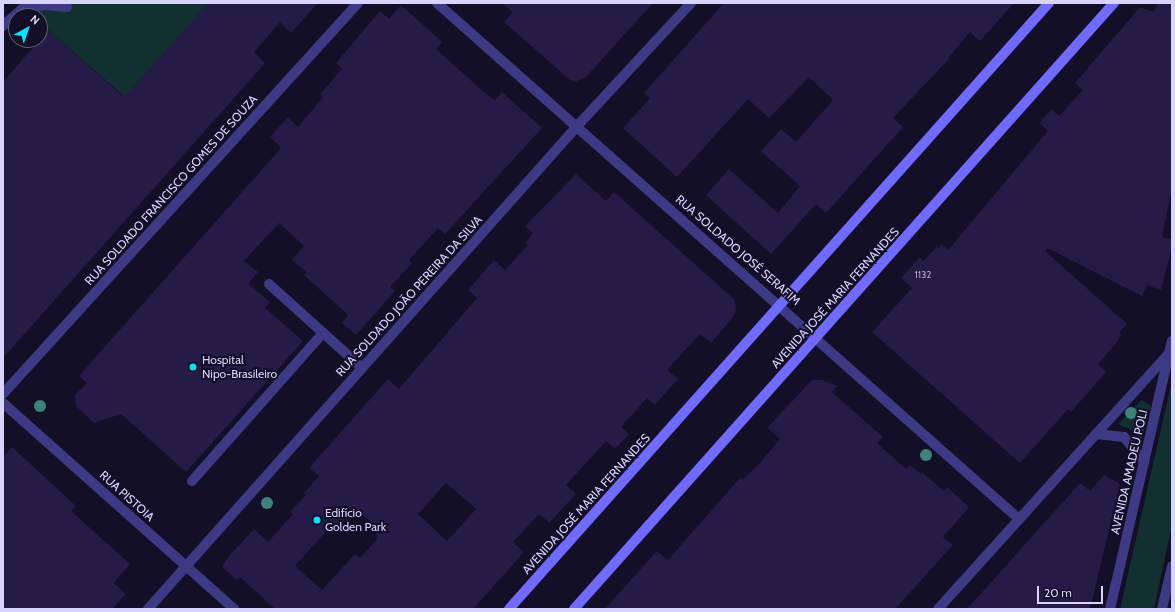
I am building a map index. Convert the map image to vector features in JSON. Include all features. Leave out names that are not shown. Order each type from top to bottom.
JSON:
[{"type":"main road","name":"AVENIDA JOSÉ MARIA FERNANDES","points":[[509,609],[1049,3]]},
{"type":"main road","name":"AVENIDA JOSÉ MARIA FERNANDES","points":[[574,609],[1114,3]]},
{"type":"street","name":"RUA SOLDADO FRANCISCO GOMES DE SOUZA","points":[[3,394],[358,3]]},
{"type":"street","name":"RUA SOLDADO JOSÉ SERAFIM","points":[[438,3],[780,305],[1019,519]]},
{"type":"street","name":"RUA SOLDADO JOÃO PEREIRA DA SILVA","points":[[148,609],[577,127],[691,3]]},
{"type":"street","points":[[3,26],[22,9],[44,5],[68,7]]},
{"type":"street","points":[[269,284],[362,368]]},
{"type":"street","points":[[192,481],[324,333]]},
{"type":"street","name":"AVENIDA AMADEU POLI","points":[[1110,609],[1172,341]]},
{"type":"street","points":[[938,609],[1169,353]]},
{"type":"street","name":"RUA PISTOIA","points":[[3,403],[234,609]]},
{"type":"street","points":[[1096,434],[1124,437],[1144,462]]},
{"type":"street","points":[[1162,609],[1172,566]]},
{"type":"green space","points":[[32,3],[209,3],[125,97],[48,30],[48,8],[35,8]]},
{"type":"green space","points":[[1172,381],[1172,525],[1154,609],[1120,609]]},
{"type":"green space","points":[[1142,400],[1151,406],[1141,441],[1131,430],[1118,424]]},
{"type":"building","points":[[208,3],[318,3],[291,33],[280,22],[254,52],[265,63],[3,358],[3,82],[32,48],[48,48],[48,30],[124,97]]},
{"type":"building","points":[[502,3],[653,3],[586,77],[575,82],[570,80],[504,22],[513,12]]},
{"type":"building","points":[[724,3],[1014,3],[980,41],[970,32],[948,58],[949,59],[893,118],[903,127],[826,213],[816,204],[771,254],[706,195],[729,169],[778,213],[800,186],[761,151],[781,129],[796,142],[833,100],[809,77],[769,118],[748,99],[677,177],[623,128],[650,98],[644,93]]},
{"type":"building","points":[[1158,3],[1172,3],[1172,189],[1162,237],[1172,239],[1172,247],[1161,290],[1147,285],[1142,296],[1047,248],[1045,251],[1127,324],[1119,333],[1121,335],[1117,342],[1098,364],[1106,372],[1071,412],[1068,409],[1020,463],[872,332],[912,288],[901,278],[920,257],[923,261],[942,244],[948,250],[1048,131],[1039,123],[1052,109],[1059,116],[1083,90],[1075,83],[1140,7],[1154,12]]},
{"type":"building","points":[[401,5],[442,42],[436,49],[486,94],[495,100],[502,92],[542,128],[445,234],[438,228],[409,260],[412,263],[390,287],[395,291],[356,335],[342,323],[348,315],[304,275],[307,272],[292,260],[304,246],[279,223],[244,261],[258,272],[248,284],[270,302],[265,308],[303,341],[186,472],[121,414],[94,423],[76,406],[75,395],[87,383],[79,376],[281,148],[270,137],[288,117],[298,127],[323,97],[320,94],[342,69],[336,63],[380,11],[389,19]]},
{"type":"building","points":[[576,174],[606,201],[614,192],[735,300],[736,311],[729,322],[711,343],[700,334],[667,370],[678,379],[655,405],[647,398],[621,427],[629,434],[615,449],[606,441],[566,485],[576,494],[549,523],[539,514],[513,542],[524,552],[473,609],[275,609],[240,577],[237,580],[222,567],[228,557],[254,529],[268,542],[293,514],[290,512],[305,496],[304,493],[319,476],[309,468],[388,379],[399,389],[477,298],[468,290],[494,260],[505,270],[528,245],[525,243],[533,233],[525,226]],"holes":[[[446,483],[476,509],[447,541],[418,514]],[[356,509],[374,525],[377,539],[360,558],[355,554],[322,590],[295,566],[331,526],[336,530]]]},
{"type":"building","points":[[812,380],[822,380],[837,386],[832,392],[883,437],[877,443],[906,469],[910,465],[921,474],[922,472],[944,491],[947,487],[969,507],[943,537],[953,545],[895,609],[605,609],[657,551],[668,560],[740,478],[742,480],[758,465],[780,439],[767,428]]},
{"type":"building","points":[[12,447],[76,506],[71,511],[130,564],[114,583],[126,594],[112,609],[3,609],[3,457]]},
{"type":"building","points":[[1104,475],[1120,484],[1090,609],[967,609],[1080,483],[1090,491]]},
{"type":"place","name":"Hospital Nipo-Brasileiro","points":[[193,367]]},
{"type":"place","name":"Edifício Golden Park","points":[[317,520]]}]
